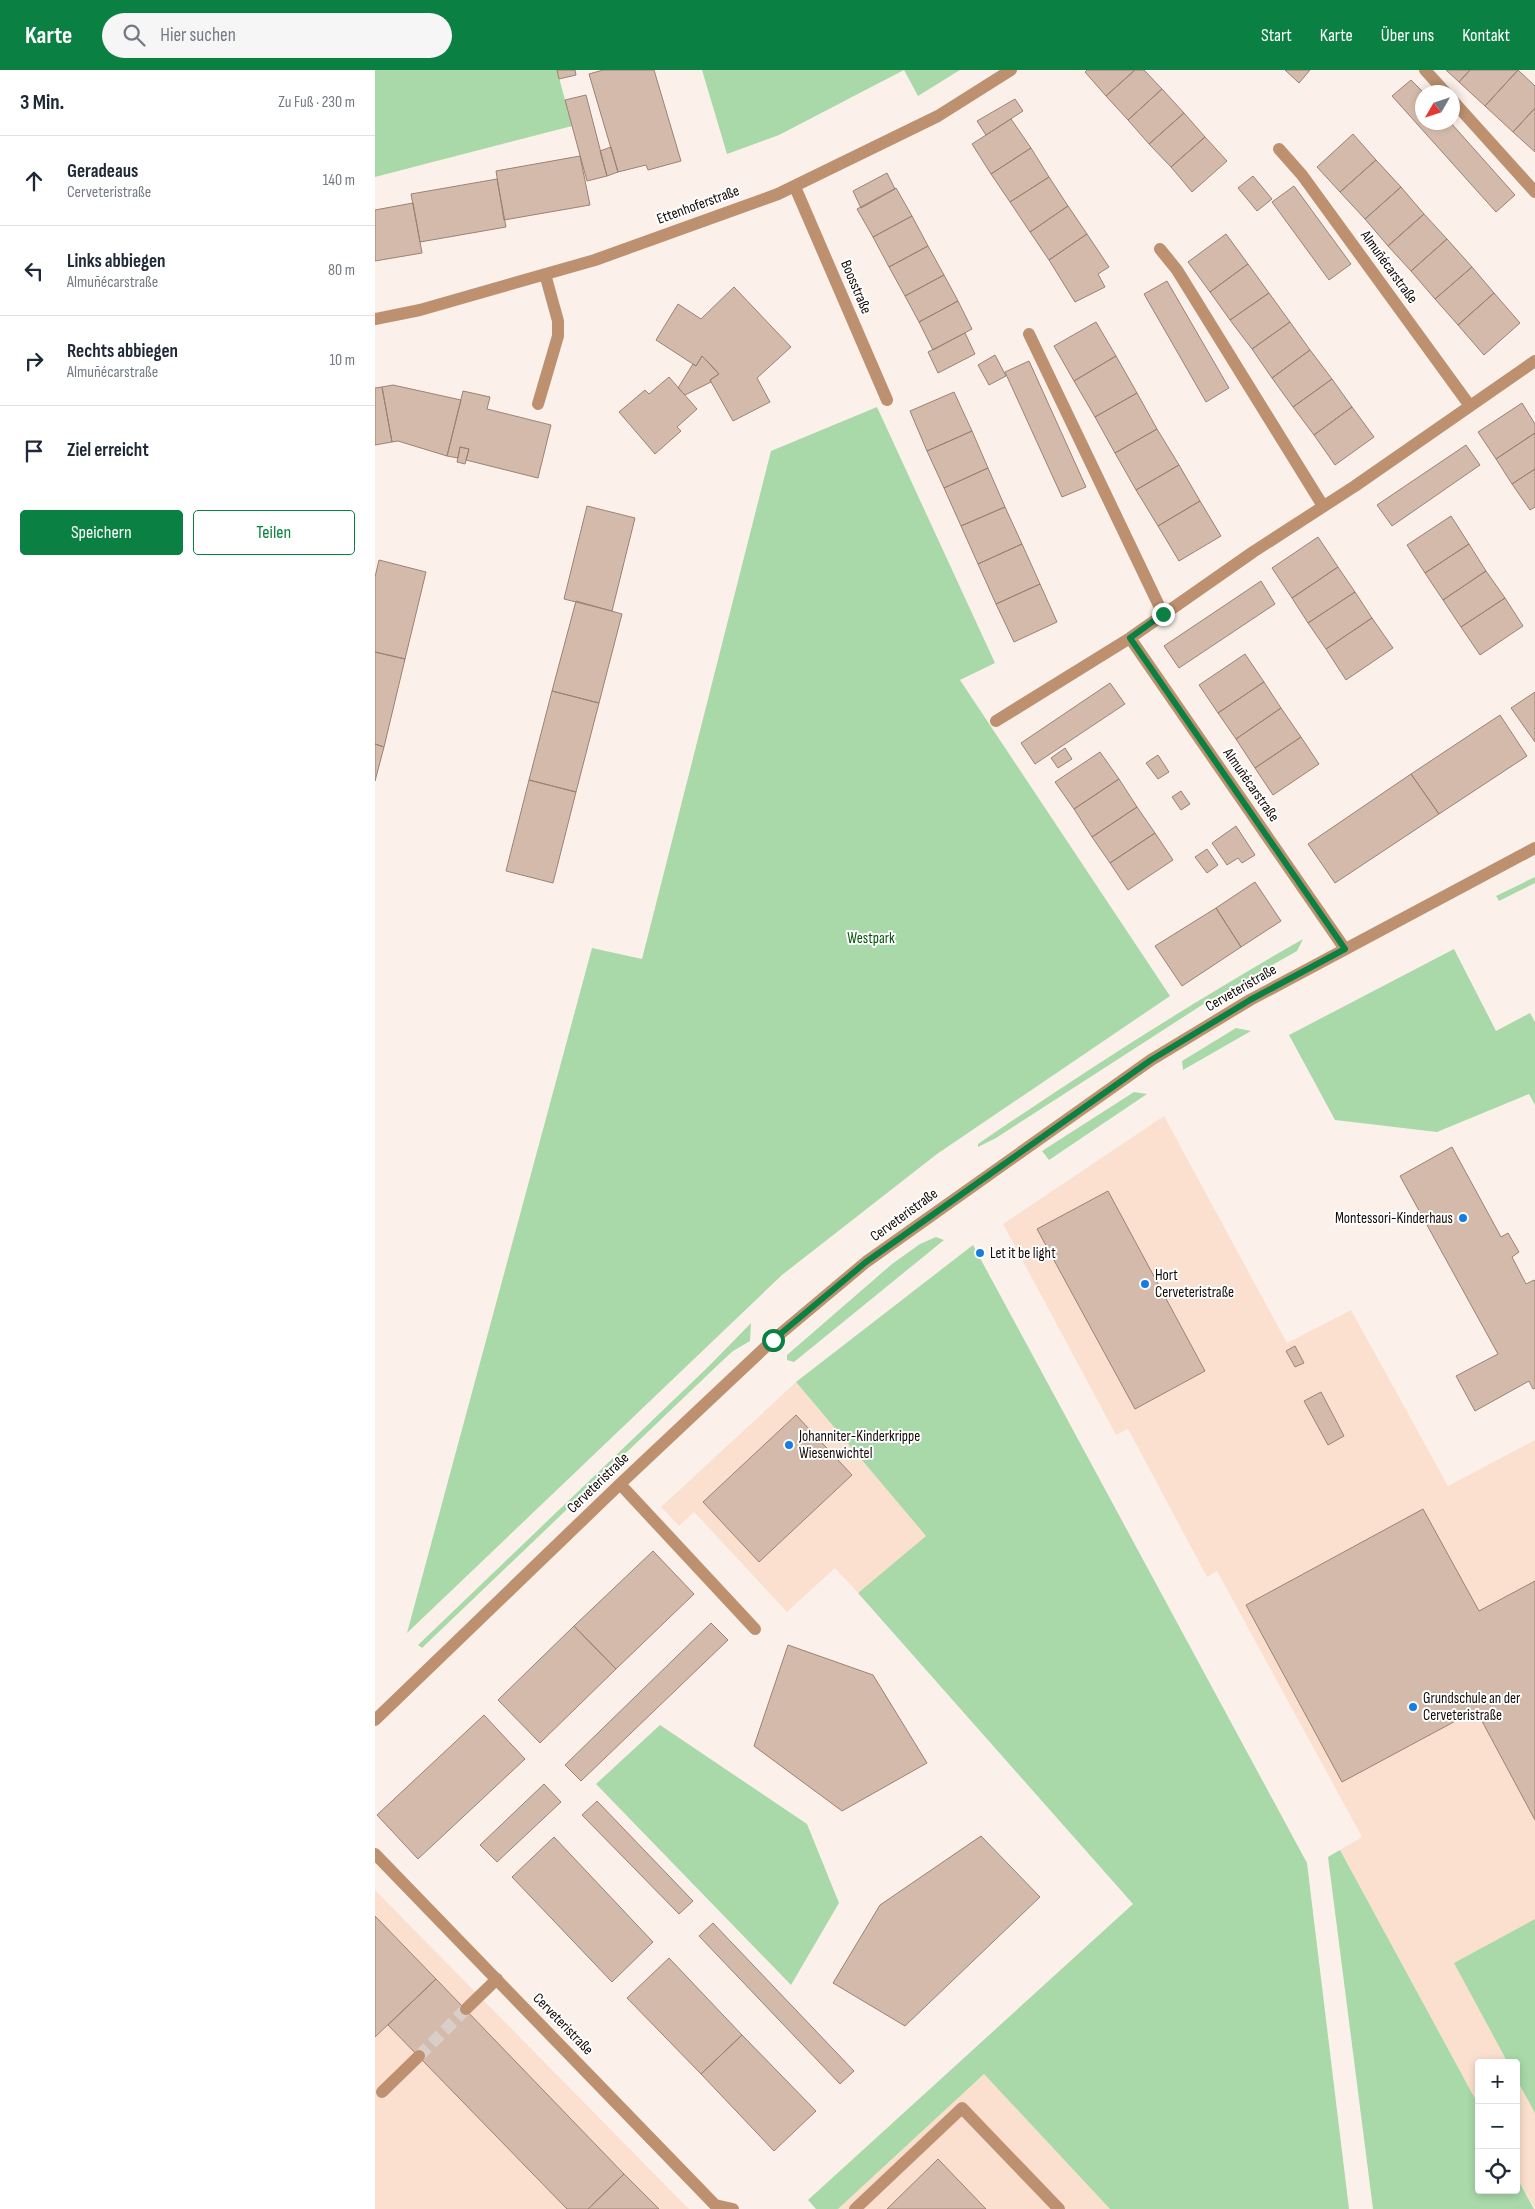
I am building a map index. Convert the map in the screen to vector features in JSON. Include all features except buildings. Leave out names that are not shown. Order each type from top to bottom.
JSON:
[{"type":"street","name":"Ettenhoferstraße","points":[[375,319],[421,310],[595,260],[795,187],[938,116],[1011,70]]},
{"type":"street","points":[[1425,70],[1439,85]]},
{"type":"street","points":[[1460,109],[1535,192]]},
{"type":"street","name":"Almuñécarstraße","points":[[1279,148],[1302,175],[1470,406]]},
{"type":"street","name":"Boosstraße","points":[[795,187],[887,400]]},
{"type":"street","points":[[1160,249],[1177,270],[1323,506]]},
{"type":"street","points":[[538,404],[558,336],[558,321],[545,274]]},
{"type":"street","points":[[1029,334],[1163,614]]},
{"type":"street","points":[[995,721],[1130,638],[1535,361]]},
{"type":"street","name":"Almuñécarstraße","points":[[1130,638],[1345,949]]},
{"type":"street","name":"Cerveteristraße","points":[[375,1720],[620,1484],[773,1340],[866,1262],[1151,1060],[1250,1000],[1535,848]]},
{"type":"street","points":[[620,1484],[755,1629]]},
{"type":"street","name":"Cerveteristraße","points":[[375,1854],[717,2207],[733,2209]]},
{"type":"street","points":[[466,2009],[497,1979]]},
{"type":"street","points":[[382,2092],[419,2056]]},
{"type":"street","points":[[855,2209],[961,2108],[1059,2209]]},
{"type":"shaded area","name":"Grundschule an der Cerveteristraße","points":[[1164,1116],[1287,1343],[1351,1310],[1448,1486],[1535,1440],[1535,2209],[1520,2183],[1520,2059],[1475,2059],[1475,2099],[1340,1850],[1362,1837],[1217,1571],[1207,1577],[1128,1429],[1116,1435],[1003,1224]]},
{"type":"shaded area","name":"Johanniter-Kinderkrippe Wiesenwichtel","points":[[796,1382],[926,1536],[858,1593],[835,1568],[787,1612],[694,1512],[679,1526],[661,1507]]},
{"type":"shaded area","points":[[375,1890],[689,2209],[375,2209]]},
{"type":"shaded area","points":[[984,2074],[1110,2209],[838,2209]]},
{"type":"green space","points":[[375,70],[557,70],[572,126],[375,177]]},
{"type":"green space","points":[[702,70],[904,70],[779,135],[727,154]]},
{"type":"green space","points":[[904,70],[960,70],[918,96]]},
{"type":"green space","name":"Westpark","points":[[877,407],[995,663],[960,680],[1170,996],[937,1154],[782,1275],[407,1633],[592,948],[642,959],[771,451]]},
{"type":"green space","points":[[1535,877],[1535,883],[1499,901],[1496,896]]},
{"type":"green space","points":[[1303,939],[1297,951],[1202,1005],[996,1138],[978,1147],[978,1144],[1097,1064]]},
{"type":"green space","points":[[1454,949],[1496,1031],[1530,1013],[1535,1022],[1535,1105],[1529,1094],[1437,1132],[1335,1120],[1289,1035]]},
{"type":"green space","points":[[1236,1028],[1251,1031],[1183,1070],[1182,1061]]},
{"type":"green space","points":[[1134,1092],[1147,1094],[1049,1160],[1042,1151]]},
{"type":"green space","points":[[936,1237],[944,1240],[794,1362],[787,1360],[787,1355],[892,1264],[920,1244]]},
{"type":"green space","points":[[973,1245],[1307,1863],[1349,2209],[1110,2209],[984,2074],[838,2209],[816,2209],[808,2200],[1133,1904],[858,1593],[926,1536],[796,1382]]},
{"type":"green space","points":[[751,1323],[750,1341],[733,1351],[721,1362],[422,1648],[418,1645],[709,1366]]},
{"type":"green space","points":[[660,1725],[807,1824],[839,1903],[791,1985],[596,1784]]},
{"type":"green space","points":[[1340,1850],[1475,2099],[1475,2194],[1520,2194],[1520,2183],[1534,2209],[1373,2209],[1328,1857]]},
{"type":"green space","points":[[1535,1919],[1535,2113],[1520,2085],[1520,2059],[1506,2059],[1454,1963]]},
{"type":"tunnel","points":[[419,2056],[466,2009]]},
{"type":"place","name":"Montessori-Kinderhaus","points":[[1463,1218]]},
{"type":"place","name":"Let it be light","points":[[980,1253]]},
{"type":"place","name":"Hort Cerveteristraße","points":[[1145,1284]]},
{"type":"place","name":"Johanniter-Kinderkrippe Wiesenwichtel","points":[[789,1445]]},
{"type":"place","name":"Grundschule an der Cerveteristraße","points":[[1413,1707]]},
{"type":"route","points":[[773,1340],[866,1262],[1151,1060],[1250,1000],[1345,949],[1130,638],[1163,614]]}]
